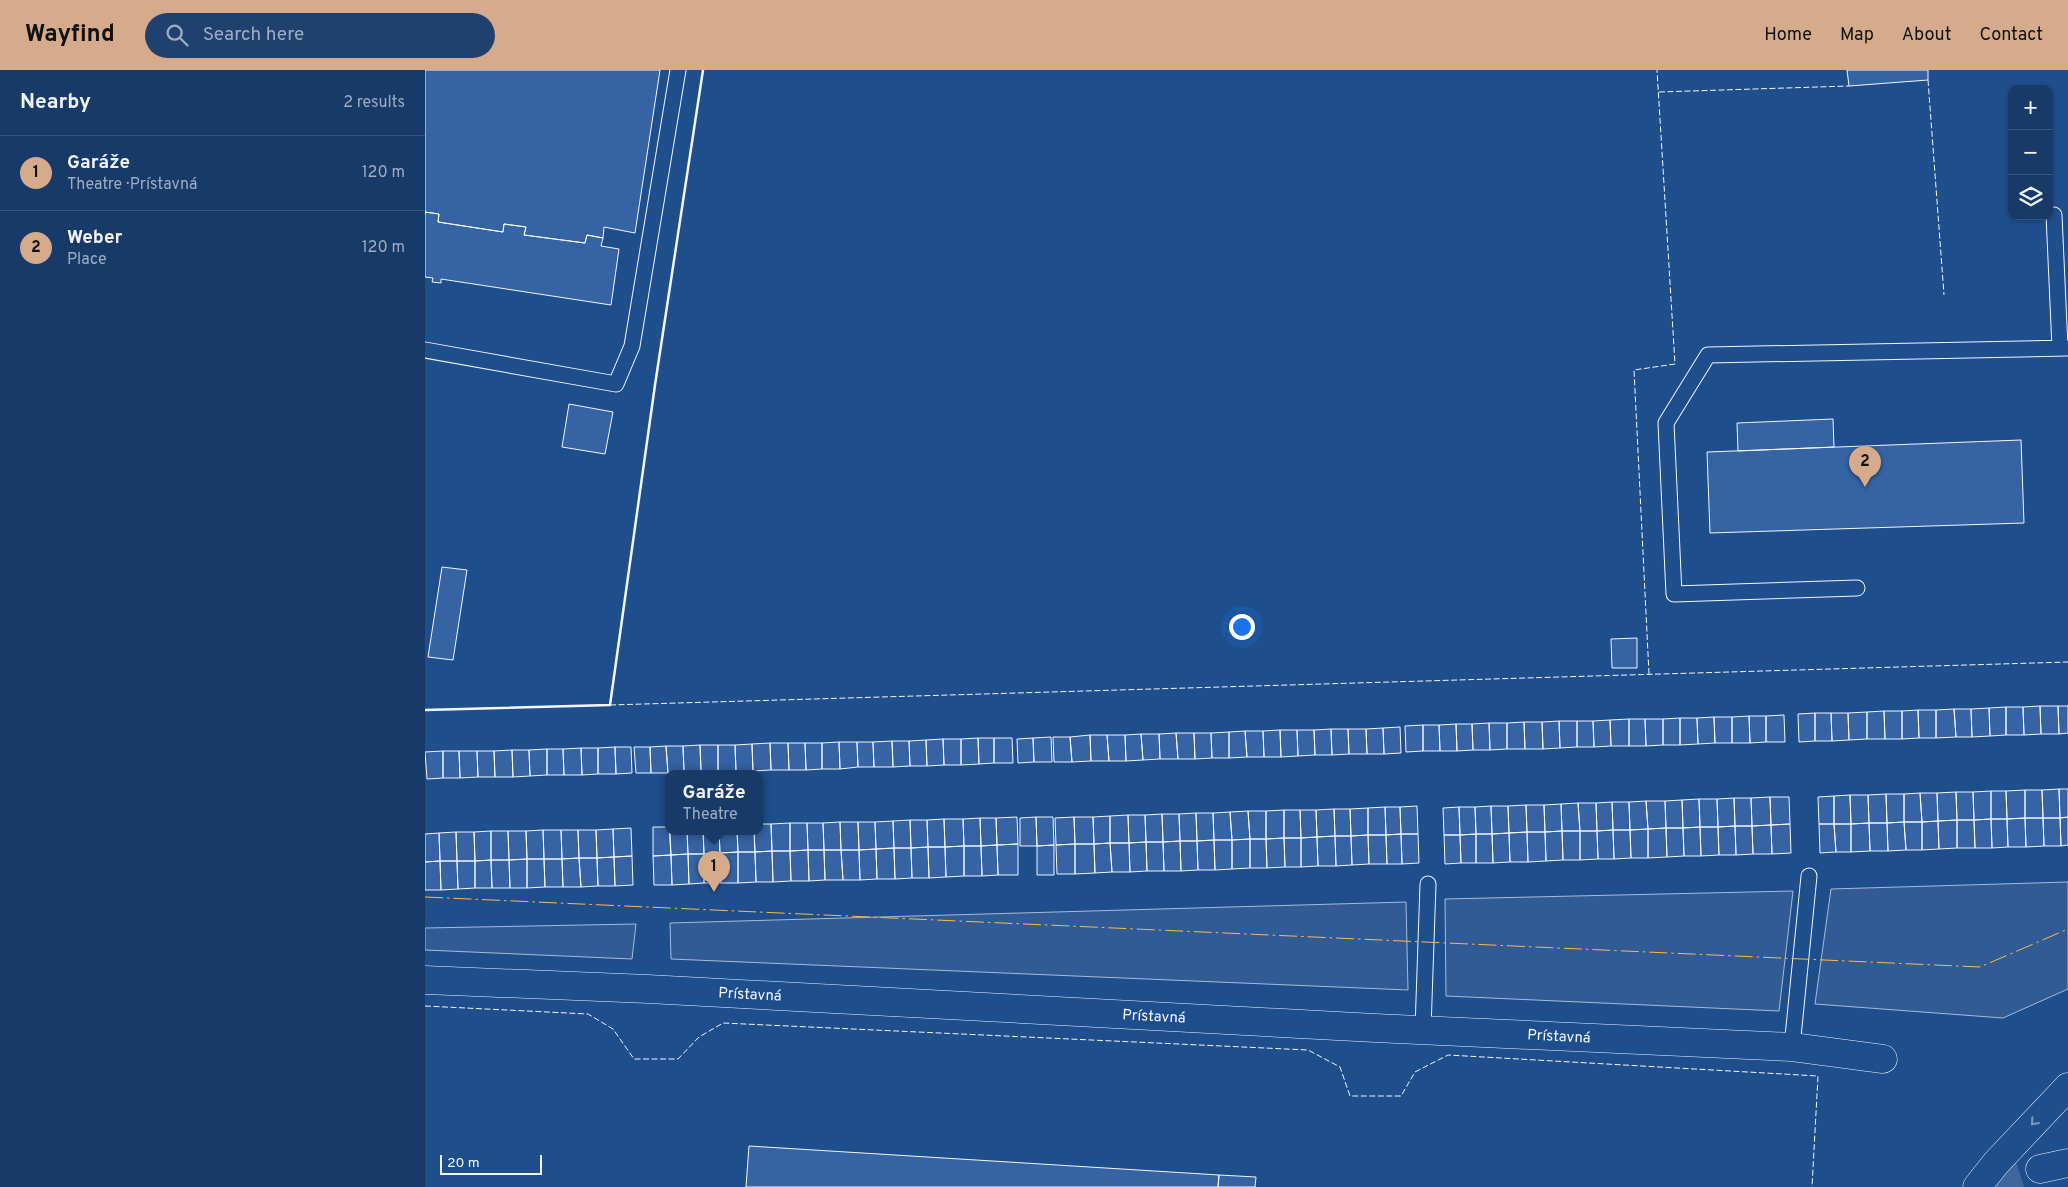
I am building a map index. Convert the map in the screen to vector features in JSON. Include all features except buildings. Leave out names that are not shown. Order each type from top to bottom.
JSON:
[{"type":"main road","name":"Prístavná","points":[[425,980],[648,989],[1792,1046],[1883,1058]]},
{"type":"main road","points":[[1977,1187],[1996,1163],[2068,1087]]},
{"type":"main road","points":[[2068,1162],[2040,1169],[2068,1169]]},
{"type":"lane","points":[[425,350],[616,384],[632,346],[678,70]]},
{"type":"lane","points":[[1857,588],[1674,594],[1666,423],[1708,355],[2064,348],[2054,215]]},
{"type":"lane","points":[[1792,1046],[1809,876]]},
{"type":"lane","points":[[1423,1029],[1427,884]]},
{"type":"shaded area","points":[[2068,882],[2068,989],[2003,1018],[1815,1004],[1831,889]]},
{"type":"shaded area","points":[[1793,891],[1779,1011],[1446,996],[1445,899]]},
{"type":"shaded area","points":[[1406,902],[1408,990],[671,959],[670,923]]},
{"type":"shaded area","points":[[636,924],[632,959],[425,950],[425,928]]},
{"type":"tunnel","points":[[1995,1187],[2012,1178],[2040,1169]]},
{"type":"fence","points":[[1649,674],[1634,370],[1675,364],[1657,70]]},
{"type":"fence","points":[[1928,80],[1944,295]]},
{"type":"fence","points":[[1659,92],[1849,86]]},
{"type":"fence","points":[[610,705],[2068,662]]},
{"type":"fence","points":[[425,1006],[588,1014],[613,1029],[634,1059],[678,1059],[699,1037],[723,1023],[1308,1050],[1340,1067],[1350,1096],[1401,1096],[1415,1072],[1448,1055],[1818,1076],[1812,1187]]},
{"type":"wall","points":[[425,710],[610,705],[655,385],[703,70]]},
{"type":"power","points":[[425,897],[1980,967],[2068,929]]},
{"type":"place","name":"Weber","points":[[1865,487]]},
{"type":"place","name":"Garáže","points":[[714,892]]}]
